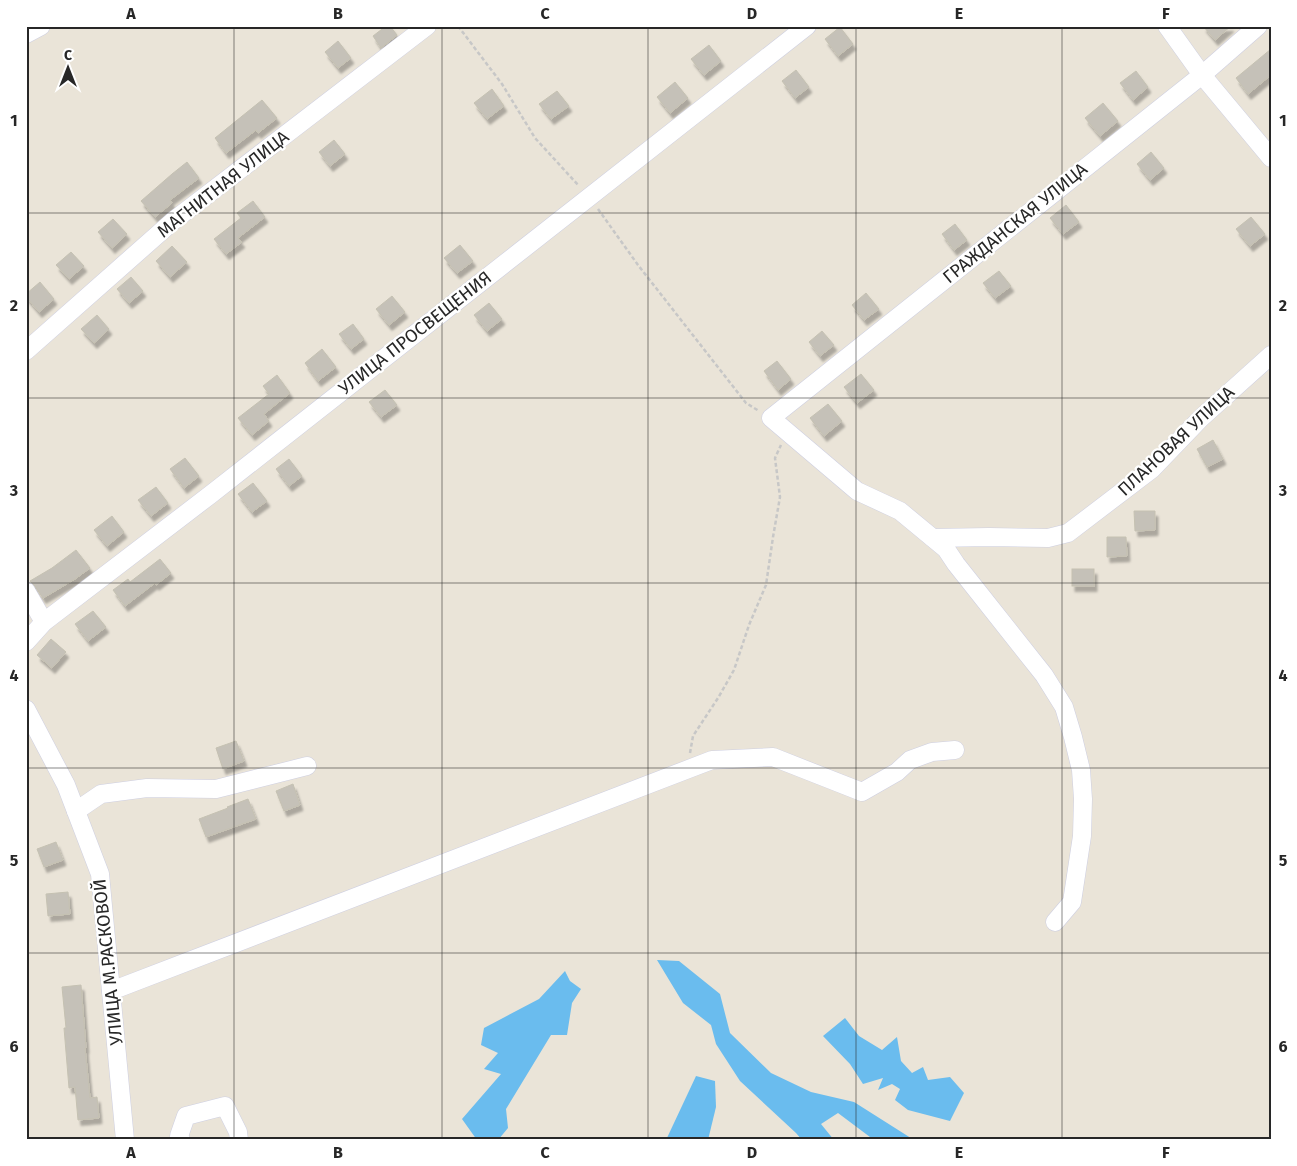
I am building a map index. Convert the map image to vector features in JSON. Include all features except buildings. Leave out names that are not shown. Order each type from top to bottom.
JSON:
[{"type":"street","points":[[26,34],[41,26]]},
{"type":"street","name":"МАГНИТНАЯ УЛИЦА","points":[[26,351],[173,221],[428,26]]},
{"type":"street","name":"УЛИЦА ПРОСВЕЩЕНИЯ","points":[[26,642],[44,622],[210,495],[806,26]]},
{"type":"street","points":[[1167,26],[1202,74],[1271,158]]},
{"type":"street","name":"ГРАЖДАНСКАЯ УЛИЦА","points":[[771,418],[1202,74],[1258,26]]},
{"type":"street","name":"ПЛАНОВАЯ УЛИЦА","points":[[933,538],[1048,538],[1068,533],[1152,469],[1201,418],[1271,354]]},
{"type":"street","points":[[771,418],[857,491],[900,511],[946,549],[1044,675],[1064,707],[1081,770],[1083,799],[1082,836],[1072,902],[1056,922]]},
{"type":"street","points":[[26,591],[44,622]]},
{"type":"street","name":"УЛИЦА М.РАСКОВОЙ","points":[[26,709],[66,785],[100,874],[125,1140]]},
{"type":"street","points":[[111,991],[712,760],[774,757],[862,792],[898,772],[910,760],[932,752],[956,750]]},
{"type":"street","points":[[76,811],[101,794],[147,788],[216,789],[307,766]]},
{"type":"street","points":[[181,1140],[180,1136],[186,1116],[225,1106],[238,1132],[239,1140]]},
{"type":"path","points":[[458,26],[502,84],[535,138],[590,197],[638,265],[746,403],[771,418]]},
{"type":"path","points":[[688,769],[693,736],[734,670],[749,625],[766,586],[780,497],[775,458],[788,432]]},
{"type":"water","points":[[657,960],[679,961],[720,994],[730,1033],[771,1073],[811,1092],[854,1102],[914,1140],[874,1140],[838,1113],[821,1124],[834,1140],[802,1140],[740,1081],[716,1044],[711,1025],[683,1003]]},
{"type":"water","points":[[565,971],[570,981],[581,989],[572,1003],[567,1035],[551,1035],[506,1109],[508,1128],[498,1140],[477,1140],[462,1119],[501,1074],[484,1069],[498,1053],[481,1045],[484,1028],[539,999]]},
{"type":"water","points":[[845,1018],[859,1036],[882,1050],[897,1037],[901,1061],[912,1073],[923,1067],[928,1080],[950,1077],[964,1093],[950,1121],[908,1110],[895,1100],[900,1089],[892,1084],[878,1090],[883,1078],[863,1084],[850,1064],[823,1036]]},
{"type":"water","points":[[696,1076],[715,1081],[716,1107],[708,1140],[666,1140]]}]
